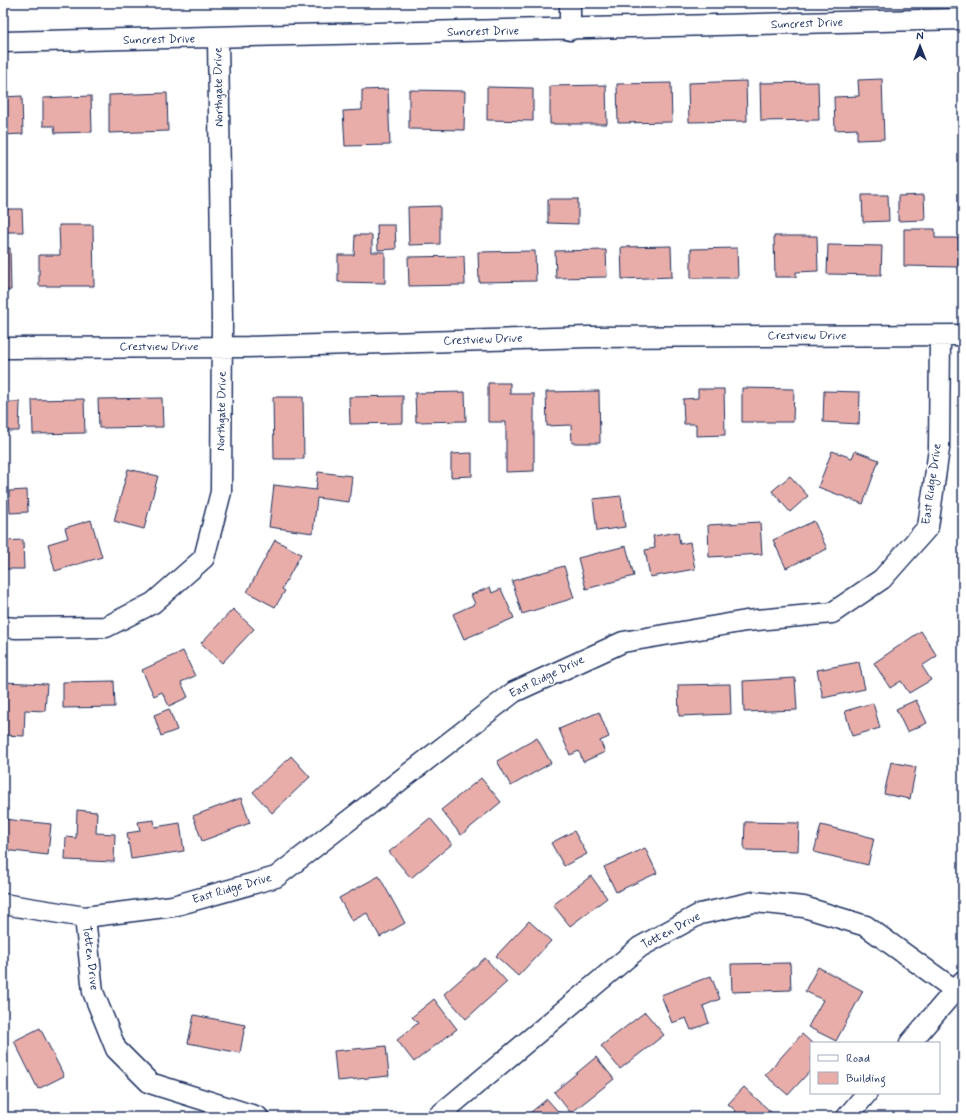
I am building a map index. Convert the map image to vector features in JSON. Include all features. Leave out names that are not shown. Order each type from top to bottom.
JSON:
[{"type":"street","points":[[570,3],[570,30]]},
{"type":"street","name":"Suncrest Drive","points":[[3,42],[218,39],[963,19]]},
{"type":"street","name":"Northgate Drive","points":[[3,627],[106,627],[153,603],[204,558],[221,492],[222,346],[218,39]]},
{"type":"street","name":"Crestview Drive","points":[[3,348],[248,347],[588,337],[963,335]]},
{"type":"street","name":"East Ridge Drive","points":[[3,904],[85,917],[173,906],[276,877],[514,692],[624,642],[746,621],[832,613],[882,579],[928,528],[939,449],[940,336]]},
{"type":"street","name":"Totten Drive","points":[[437,1117],[640,946],[700,914],[754,902],[804,907],[866,926],[961,989]]},
{"type":"street","name":"Totten Drive","points":[[85,917],[93,992],[116,1049],[150,1083],[258,1117]]},
{"type":"street","points":[[911,1042],[961,989]]},
{"type":"street","points":[[847,1117],[866,1094]]},
{"type":"building","points":[[882,79],[884,139],[857,140],[857,129],[835,130],[834,97],[859,96],[858,80]]},
{"type":"building","points":[[746,81],[747,121],[689,122],[688,83]]},
{"type":"building","points":[[818,82],[819,120],[761,121],[760,83]]},
{"type":"building","points":[[671,83],[672,122],[618,123],[617,84]]},
{"type":"building","points":[[606,85],[607,124],[550,124],[550,86]]},
{"type":"building","points":[[487,87],[533,88],[533,121],[487,120]]},
{"type":"building","points":[[388,89],[390,145],[345,146],[343,111],[362,110],[362,90]]},
{"type":"building","points":[[409,90],[465,91],[464,130],[409,129]]},
{"type":"building","points":[[167,93],[168,131],[109,133],[109,95]]},
{"type":"building","points":[[22,96],[23,134],[3,135],[3,97]]},
{"type":"building","points":[[91,96],[92,132],[55,133],[54,126],[43,126],[43,98]]},
{"type":"building","points":[[862,195],[888,195],[889,221],[863,222]]},
{"type":"building","points":[[924,195],[925,220],[898,221],[898,196]]},
{"type":"building","points":[[548,199],[578,199],[578,224],[548,223]]},
{"type":"building","points":[[440,206],[440,244],[409,245],[408,207]]},
{"type":"building","points":[[3,209],[22,209],[23,232],[3,232]]},
{"type":"building","points":[[59,225],[93,225],[94,286],[39,286],[39,255],[60,255]]},
{"type":"building","points":[[377,225],[395,225],[396,249],[378,250]]},
{"type":"building","points":[[904,229],[935,229],[935,238],[959,238],[958,267],[904,266]]},
{"type":"building","points":[[355,235],[372,235],[372,252],[385,252],[385,283],[338,282],[338,255],[354,255]]},
{"type":"building","points":[[774,236],[817,236],[818,271],[796,272],[796,277],[775,277]]},
{"type":"building","points":[[828,245],[882,246],[881,275],[827,274]]},
{"type":"building","points":[[671,246],[672,277],[622,279],[621,247]]},
{"type":"building","points":[[3,248],[10,248],[11,290],[3,291]]},
{"type":"building","points":[[737,248],[738,278],[691,278],[691,249]]},
{"type":"building","points":[[606,250],[607,277],[556,278],[555,251]]},
{"type":"building","points":[[535,251],[536,281],[479,282],[478,252]]},
{"type":"building","points":[[464,256],[465,285],[409,286],[408,257]]},
{"type":"building","points":[[488,383],[510,383],[510,394],[534,394],[534,471],[506,472],[506,422],[488,422]]},
{"type":"building","points":[[742,388],[794,389],[793,422],[742,422]]},
{"type":"building","points":[[698,389],[724,389],[725,435],[696,436],[696,424],[684,424],[683,399],[698,398]]},
{"type":"building","points":[[599,391],[600,443],[572,443],[571,425],[547,426],[546,392]]},
{"type":"building","points":[[824,391],[860,392],[859,424],[823,422]]},
{"type":"building","points":[[465,392],[466,421],[416,422],[415,393]]},
{"type":"building","points":[[403,396],[403,423],[350,424],[349,397]]},
{"type":"building","points":[[273,397],[303,397],[304,459],[274,459]]},
{"type":"building","points":[[162,398],[163,427],[99,428],[98,399]]},
{"type":"building","points":[[84,399],[85,433],[33,434],[32,400]]},
{"type":"building","points":[[3,402],[20,402],[19,431],[3,431]]},
{"type":"building","points":[[832,451],[852,458],[855,451],[879,460],[863,504],[818,487]]},
{"type":"building","points":[[472,453],[472,476],[451,477],[451,454]]},
{"type":"building","points":[[128,469],[158,476],[144,529],[114,521]]},
{"type":"building","points":[[318,472],[352,476],[349,502],[317,498],[313,533],[269,527],[274,485],[316,490]]},
{"type":"building","points":[[790,476],[808,496],[790,512],[772,491]]},
{"type":"building","points":[[27,490],[28,512],[10,513],[9,491]]},
{"type":"building","points":[[621,496],[625,527],[597,531],[593,499]]},
{"type":"building","points":[[91,520],[102,557],[55,571],[48,544],[68,538],[65,528]]},
{"type":"building","points":[[814,521],[827,549],[786,568],[773,540]]},
{"type":"building","points":[[760,522],[762,554],[709,557],[708,525]]},
{"type":"building","points":[[678,532],[680,544],[690,542],[695,569],[650,577],[645,550],[655,548],[653,536]]},
{"type":"building","points":[[23,540],[24,569],[3,569],[3,541]]},
{"type":"building","points":[[275,540],[301,554],[282,589],[285,591],[275,607],[247,592]]},
{"type":"building","points":[[626,546],[634,576],[586,589],[578,558]]},
{"type":"building","points":[[564,566],[574,598],[522,614],[512,581]]},
{"type":"building","points":[[490,587],[492,593],[501,589],[514,618],[464,639],[453,614],[475,604],[471,595]]},
{"type":"building","points":[[233,609],[254,629],[222,663],[201,643]]},
{"type":"building","points":[[921,631],[937,656],[922,666],[931,680],[909,693],[901,681],[890,688],[874,663]]},
{"type":"building","points":[[183,651],[195,676],[181,682],[188,697],[169,706],[162,692],[154,696],[142,670]]},
{"type":"building","points":[[859,662],[865,689],[823,698],[817,670]]},
{"type":"building","points":[[795,678],[797,710],[744,712],[743,681]]},
{"type":"building","points":[[114,681],[115,707],[63,708],[63,682]]},
{"type":"building","points":[[3,682],[47,684],[45,711],[25,710],[24,736],[3,735]]},
{"type":"building","points":[[730,684],[731,714],[679,716],[678,685]]},
{"type":"building","points":[[916,700],[927,723],[907,732],[896,709]]},
{"type":"building","points":[[873,703],[880,728],[852,736],[845,711]]},
{"type":"building","points":[[169,709],[177,730],[161,736],[154,715]]},
{"type":"building","points":[[599,712],[609,737],[600,741],[605,752],[583,762],[579,751],[570,755],[559,729]]},
{"type":"building","points":[[537,738],[551,763],[511,786],[497,761]]},
{"type":"building","points":[[291,756],[310,777],[272,813],[253,792]]},
{"type":"building","points":[[891,762],[916,767],[910,799],[884,794]]},
{"type":"building","points":[[481,778],[501,802],[461,835],[441,810]]},
{"type":"building","points":[[241,798],[250,823],[202,841],[193,816]]},
{"type":"building","points":[[77,810],[97,812],[96,833],[115,834],[114,862],[65,860],[66,837],[76,838]]},
{"type":"building","points":[[430,818],[452,844],[411,878],[389,852]]},
{"type":"building","points":[[3,819],[51,824],[48,855],[3,850]]},
{"type":"building","points":[[154,820],[155,827],[180,823],[184,851],[131,859],[127,833],[140,831],[138,822]]},
{"type":"building","points":[[745,822],[799,823],[798,851],[744,850]]},
{"type":"building","points":[[821,825],[874,838],[868,865],[814,852]]},
{"type":"building","points":[[574,831],[587,854],[564,866],[551,843]]},
{"type":"building","points":[[645,848],[657,873],[616,892],[604,867]]},
{"type":"building","points":[[379,876],[405,923],[380,937],[367,913],[352,921],[339,898]]},
{"type":"building","points":[[591,876],[607,898],[570,926],[553,905]]},
{"type":"building","points":[[529,921],[551,941],[518,976],[496,956]]},
{"type":"building","points":[[485,958],[507,982],[466,1019],[444,994]]},
{"type":"building","points":[[790,963],[791,990],[732,992],[731,964]]},
{"type":"building","points":[[818,967],[863,991],[836,1041],[808,1027],[823,1000],[805,991]]},
{"type":"building","points":[[711,976],[720,999],[703,1006],[709,1023],[691,1030],[686,1018],[672,1023],[661,995]]},
{"type":"building","points":[[434,999],[457,1029],[414,1062],[397,1040],[418,1023],[412,1017]]},
{"type":"building","points":[[645,1012],[664,1035],[620,1069],[601,1046]]},
{"type":"building","points":[[194,1015],[245,1025],[240,1053],[188,1043]]},
{"type":"building","points":[[40,1028],[64,1076],[38,1089],[14,1041]]},
{"type":"building","points":[[802,1034],[811,1042],[810,1071],[788,1095],[765,1075]]},
{"type":"building","points":[[386,1046],[389,1076],[337,1081],[334,1051]]},
{"type":"building","points":[[596,1057],[614,1079],[571,1113],[554,1092]]},
{"type":"building","points":[[744,1087],[772,1113],[769,1117],[731,1117],[736,1111],[728,1104]]},
{"type":"building","points":[[547,1099],[563,1117],[525,1117]]}]
